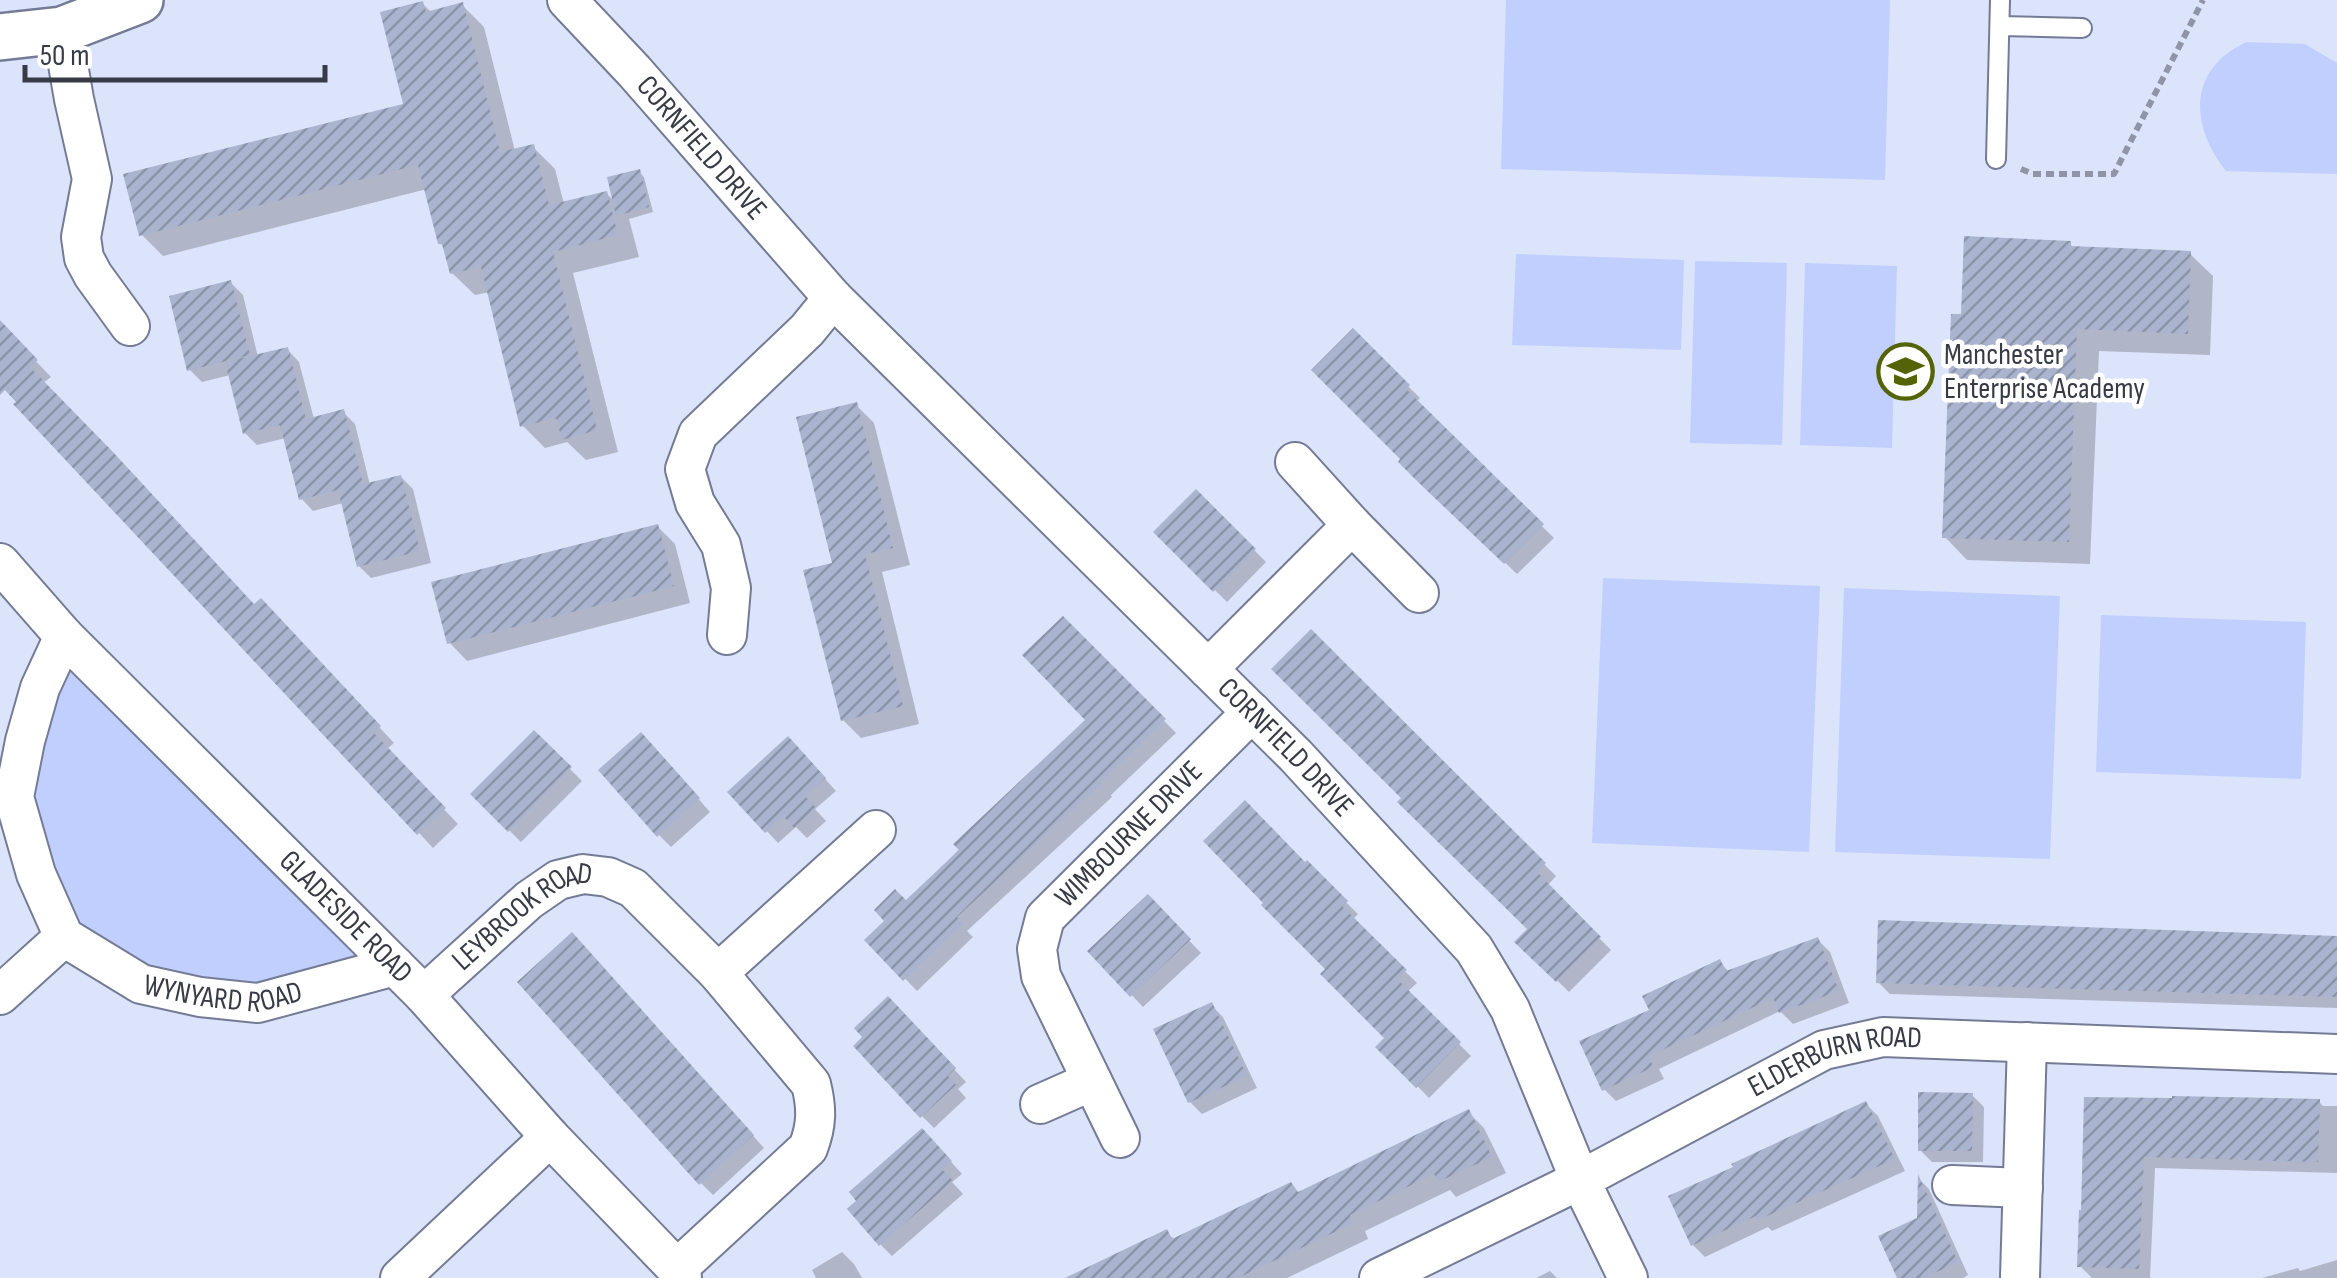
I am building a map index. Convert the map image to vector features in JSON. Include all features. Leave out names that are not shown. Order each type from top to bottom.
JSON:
[{"type":"street","points":[[0,37],[62,30],[140,0]]},
{"type":"street","name":"CORNFIELD DRIVE","points":[[566,0],[634,71],[833,298],[1296,756],[1474,949],[1510,1009],[1580,1180],[1628,1278]]},
{"type":"street","points":[[62,30],[92,179],[82,237],[84,258],[130,326]]},
{"type":"street","points":[[727,635],[730,588],[721,545],[695,503],[685,469],[698,434],[807,330],[833,298]]},
{"type":"street","points":[[1295,462],[1419,593]]},
{"type":"street","points":[[1208,668],[1352,526]]},
{"type":"street","name":"GLADESIDE ROAD","points":[[0,564],[64,636],[424,995],[550,1137],[680,1273]]},
{"type":"street","points":[[0,995],[64,937],[36,874],[14,797],[40,688],[64,636]]},
{"type":"street","name":"WIMBOURNE DRIVE","points":[[1120,1138],[1041,976],[1037,948],[1045,918],[1252,712]]},
{"type":"street","points":[[718,974],[876,830]]},
{"type":"street","name":"LEYBROOK ROAD","points":[[424,995],[529,900],[558,880],[583,874],[608,877],[632,888],[718,974],[811,1084],[816,1127],[808,1148],[680,1273]]},
{"type":"street","name":"WYNYARD ROAD","points":[[64,937],[141,984],[258,1003],[395,966]]},
{"type":"street","name":"ELDERBURN ROAD","points":[[1379,1278],[1580,1180],[1824,1050],[1882,1038],[2337,1054]]},
{"type":"street","points":[[2020,1277],[2027,1042]]},
{"type":"street","points":[[1040,1104],[1092,1081]]},
{"type":"street","points":[[400,1278],[550,1137]]},
{"type":"street","points":[[1952,1186],[2023,1188]]},
{"type":"lane","points":[[1996,159],[2000,0]]},
{"type":"lane","points":[[2000,26],[2082,28]]},
{"type":"path","points":[[1996,159],[2033,174],[2114,174],[2203,0]]},
{"type":"shaded area","points":[[1506,0],[1890,0],[1885,180],[1501,169]]},
{"type":"shaded area","points":[[2246,42],[2305,44],[2337,63],[2337,174],[2226,171],[2205,135],[2200,99],[2213,67]]},
{"type":"shaded area","points":[[1516,254],[1684,260],[1681,350],[1512,345]]},
{"type":"shaded area","points":[[1695,261],[1787,263],[1782,445],[1690,443]]},
{"type":"shaded area","points":[[1805,263],[1897,266],[1892,448],[1800,445]]},
{"type":"shaded area","points":[[1603,578],[1820,586],[1809,852],[1592,843]]},
{"type":"shaded area","points":[[1844,588],[2060,596],[2050,859],[1835,852]]},
{"type":"shaded area","points":[[2101,615],[2306,622],[2301,779],[2096,772]]},
{"type":"shaded area","points":[[64,636],[395,966],[200,997],[64,937],[36,874],[25,741]]},
{"type":"building","points":[[423,1],[426,12],[463,2],[500,152],[534,144],[549,205],[607,191],[618,235],[553,252],[597,430],[562,440],[556,418],[520,427],[481,267],[450,274],[442,244],[438,244],[418,165],[139,236],[123,174],[403,104],[380,12]]},
{"type":"building","points":[[640,169],[649,207],[616,216],[607,177]]},
{"type":"building","points":[[1964,236],[2191,251],[2188,334],[2077,329],[2069,542],[1942,538],[1951,314],[1961,314]]},
{"type":"building","points":[[231,280],[250,355],[187,371],[169,296]]},
{"type":"building","points":[[0,320],[38,360],[30,367],[254,604],[261,598],[381,726],[374,733],[446,808],[417,835],[13,404],[16,402],[5,390],[0,395]]},
{"type":"building","points":[[1353,328],[1410,385],[1406,389],[1544,524],[1504,564],[1398,462],[1400,459],[1311,370]]},
{"type":"building","points":[[288,347],[306,419],[344,409],[363,484],[401,475],[420,551],[357,567],[338,490],[299,500],[280,425],[243,434],[225,362]]},
{"type":"building","points":[[857,402],[893,548],[865,554],[903,706],[841,721],[803,570],[832,563],[796,417]]},
{"type":"building","points":[[1196,489],[1256,549],[1213,592],[1153,532]]},
{"type":"building","points":[[658,524],[674,586],[447,644],[431,582]]},
{"type":"building","points":[[1063,616],[1166,719],[957,917],[963,924],[903,981],[864,940],[884,921],[874,910],[895,889],[906,900],[959,850],[953,844],[1085,720],[1022,655]]},
{"type":"building","points":[[1311,629],[1546,863],[1537,872],[1601,937],[1556,982],[1514,942],[1527,929],[1397,802],[1401,798],[1271,669]]},
{"type":"building","points":[[534,730],[572,767],[508,832],[470,794]]},
{"type":"building","points":[[641,732],[700,798],[657,837],[598,770]]},
{"type":"building","points":[[788,736],[826,778],[805,796],[816,808],[794,828],[783,816],[765,833],[727,792]]},
{"type":"building","points":[[1245,800],[1348,901],[1342,906],[1407,970],[1397,979],[1461,1042],[1416,1088],[1375,1047],[1384,1038],[1320,974],[1325,969],[1203,841]]},
{"type":"building","points":[[1148,894],[1191,939],[1130,997],[1087,951]]},
{"type":"building","points":[[1878,920],[2337,936],[2337,997],[1876,983]]},
{"type":"building","points":[[572,932],[754,1135],[699,1185],[517,982]]},
{"type":"building","points":[[1818,937],[1839,991],[1779,1013],[1773,998],[1649,1056],[1653,1067],[1602,1091],[1579,1041],[1649,1010],[1642,996],[1720,959],[1726,971]]},
{"type":"building","points":[[888,996],[956,1068],[948,1076],[956,1085],[920,1118],[853,1046],[862,1037],[854,1028]]},
{"type":"building","points":[[1212,1002],[1247,1076],[1188,1103],[1153,1029]]},
{"type":"building","points":[[1918,1092],[1973,1093],[1972,1151],[1918,1151]]},
{"type":"building","points":[[2084,1097],[2320,1099],[2318,1162],[2144,1157],[2139,1269],[2077,1267]]},
{"type":"building","points":[[1866,1101],[1895,1159],[1691,1246],[1668,1196]]},
{"type":"building","points":[[1469,1109],[1492,1157],[1438,1182],[1434,1174],[1350,1215],[1354,1223],[1238,1278],[1065,1278],[1167,1229],[1172,1239],[1291,1182],[1298,1192]]},
{"type":"building","points":[[922,1128],[952,1161],[942,1169],[953,1181],[879,1246],[847,1209],[856,1201],[849,1192]]},
{"type":"building","points":[[1918,1174],[1958,1262],[1924,1278],[1897,1278],[1878,1236],[1917,1218]]},
{"type":"place","name":"Manchester Enterprise Academy","points":[[1905,372]]}]
